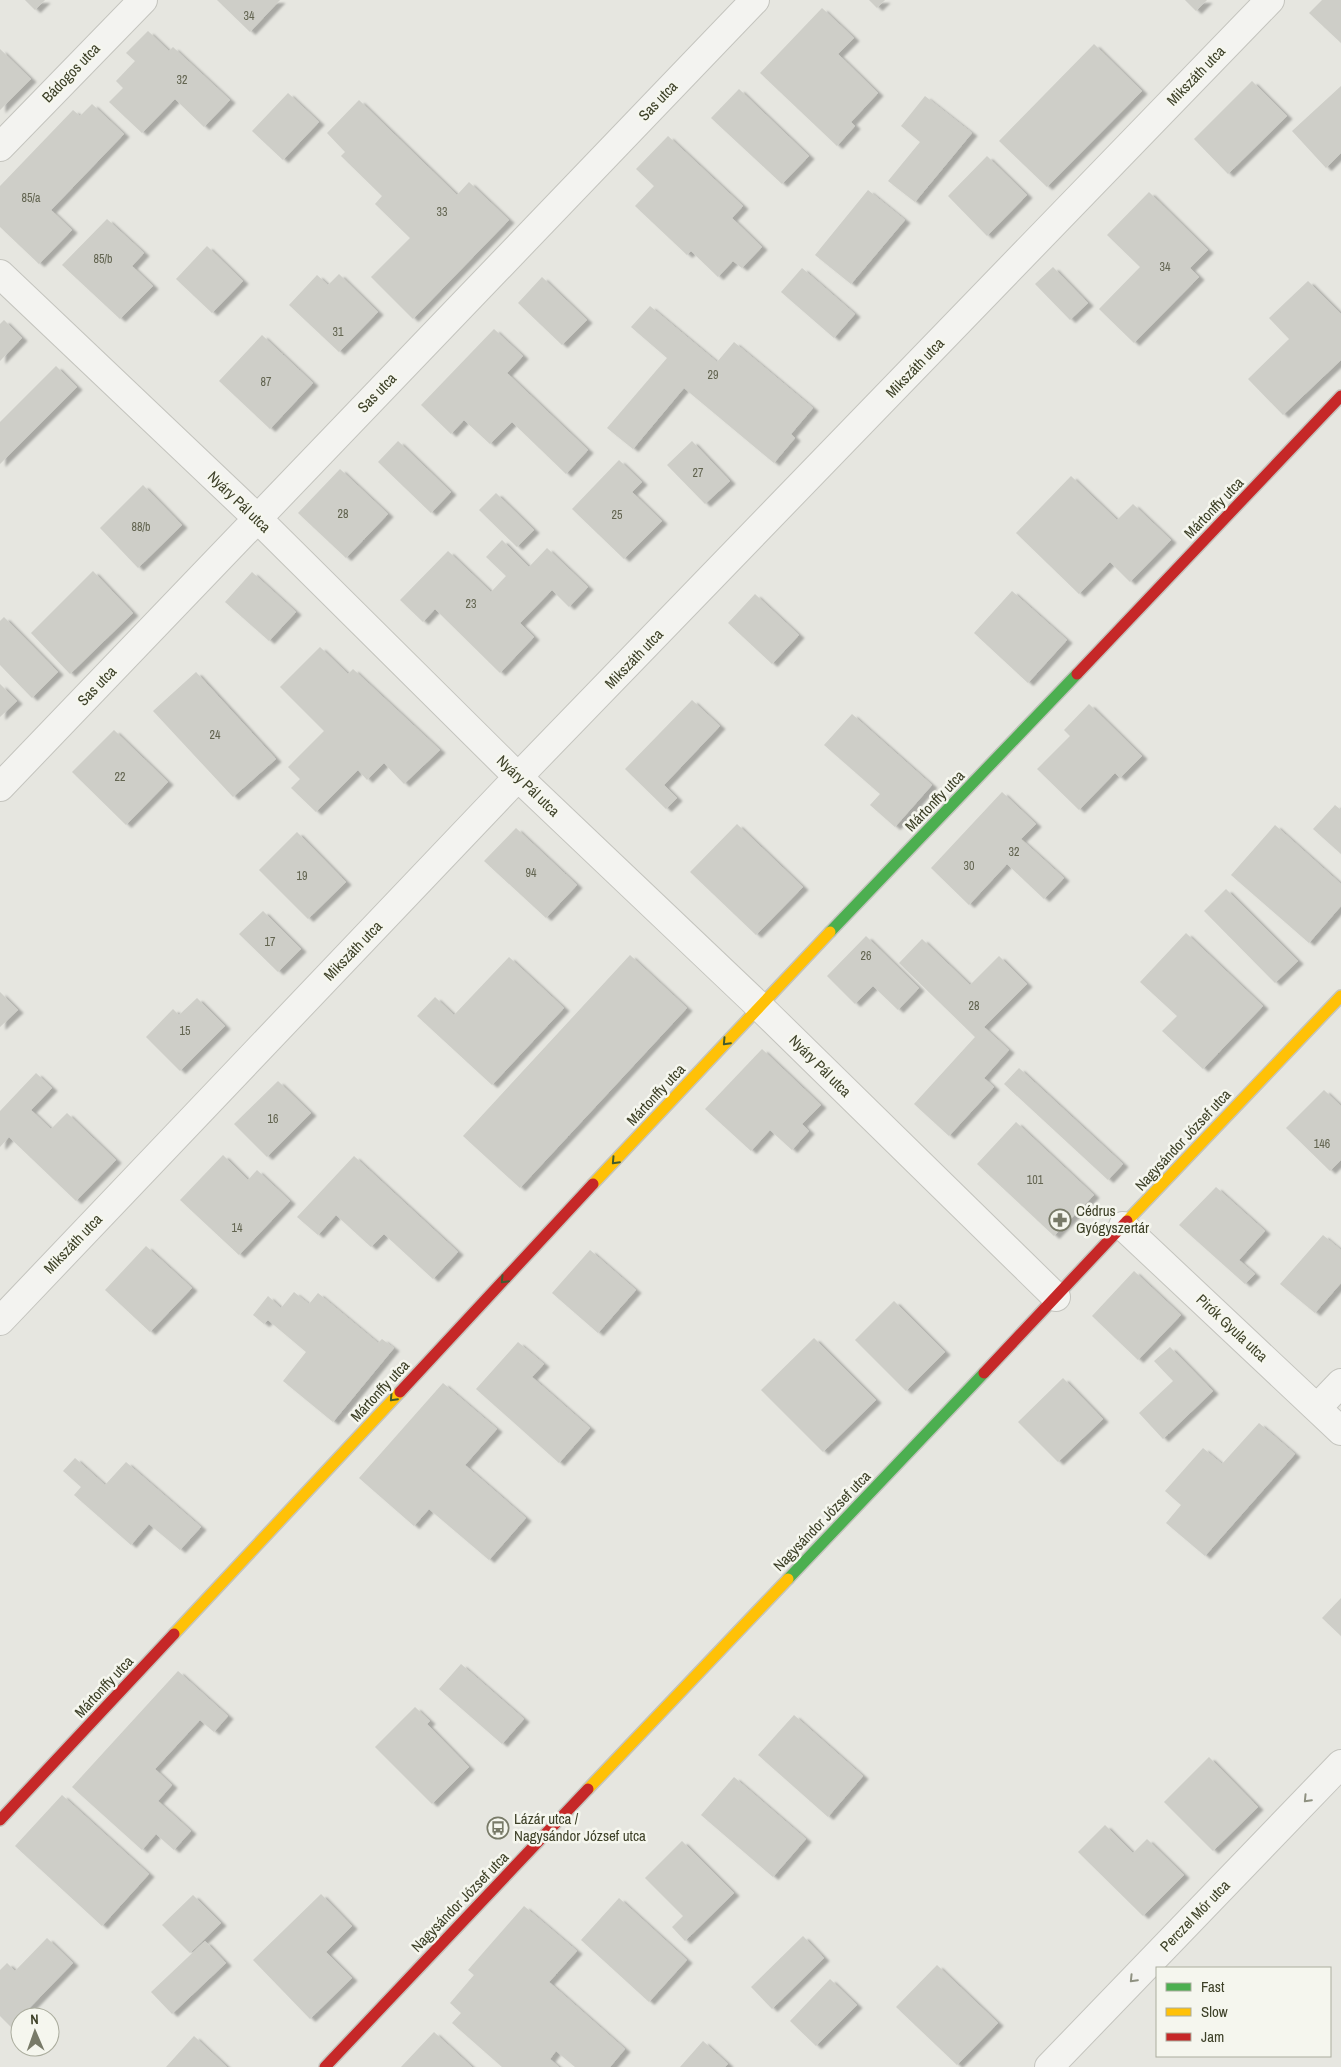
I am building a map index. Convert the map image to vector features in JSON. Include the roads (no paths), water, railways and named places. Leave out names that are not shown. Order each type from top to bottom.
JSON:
[{"type":"street","name":"Bádogos utca","points":[[0,147],[143,0]]},
{"type":"street","name":"Sas utca","points":[[0,787],[755,0]]},
{"type":"street","name":"Mikszáth utca","points":[[0,1320],[518,777],[1270,0]]},
{"type":"street","name":"Nyáry Pál utca","points":[[0,274],[258,518],[518,777],[760,1007],[1056,1297]]},
{"type":"street","name":"Mártonffy utca","points":[[0,1820],[760,1007],[1341,396]]},
{"type":"street","name":"Nagysándor József utca","points":[[325,2067],[1341,996]]},
{"type":"street","name":"Pirók Gyula utca","points":[[1123,1226],[1318,1407],[1341,1431]]},
{"type":"street","points":[[1318,1407],[1341,1383]]},
{"type":"street","name":"Perczel Mór utca","points":[[1049,2067],[1341,1764]]},
{"type":"place","name":"Cédrus Gyógyszertár","points":[[1060,1220]]},
{"type":"place","name":"Lázár utca / Nagysándor József utca","points":[[498,1828]]}]
